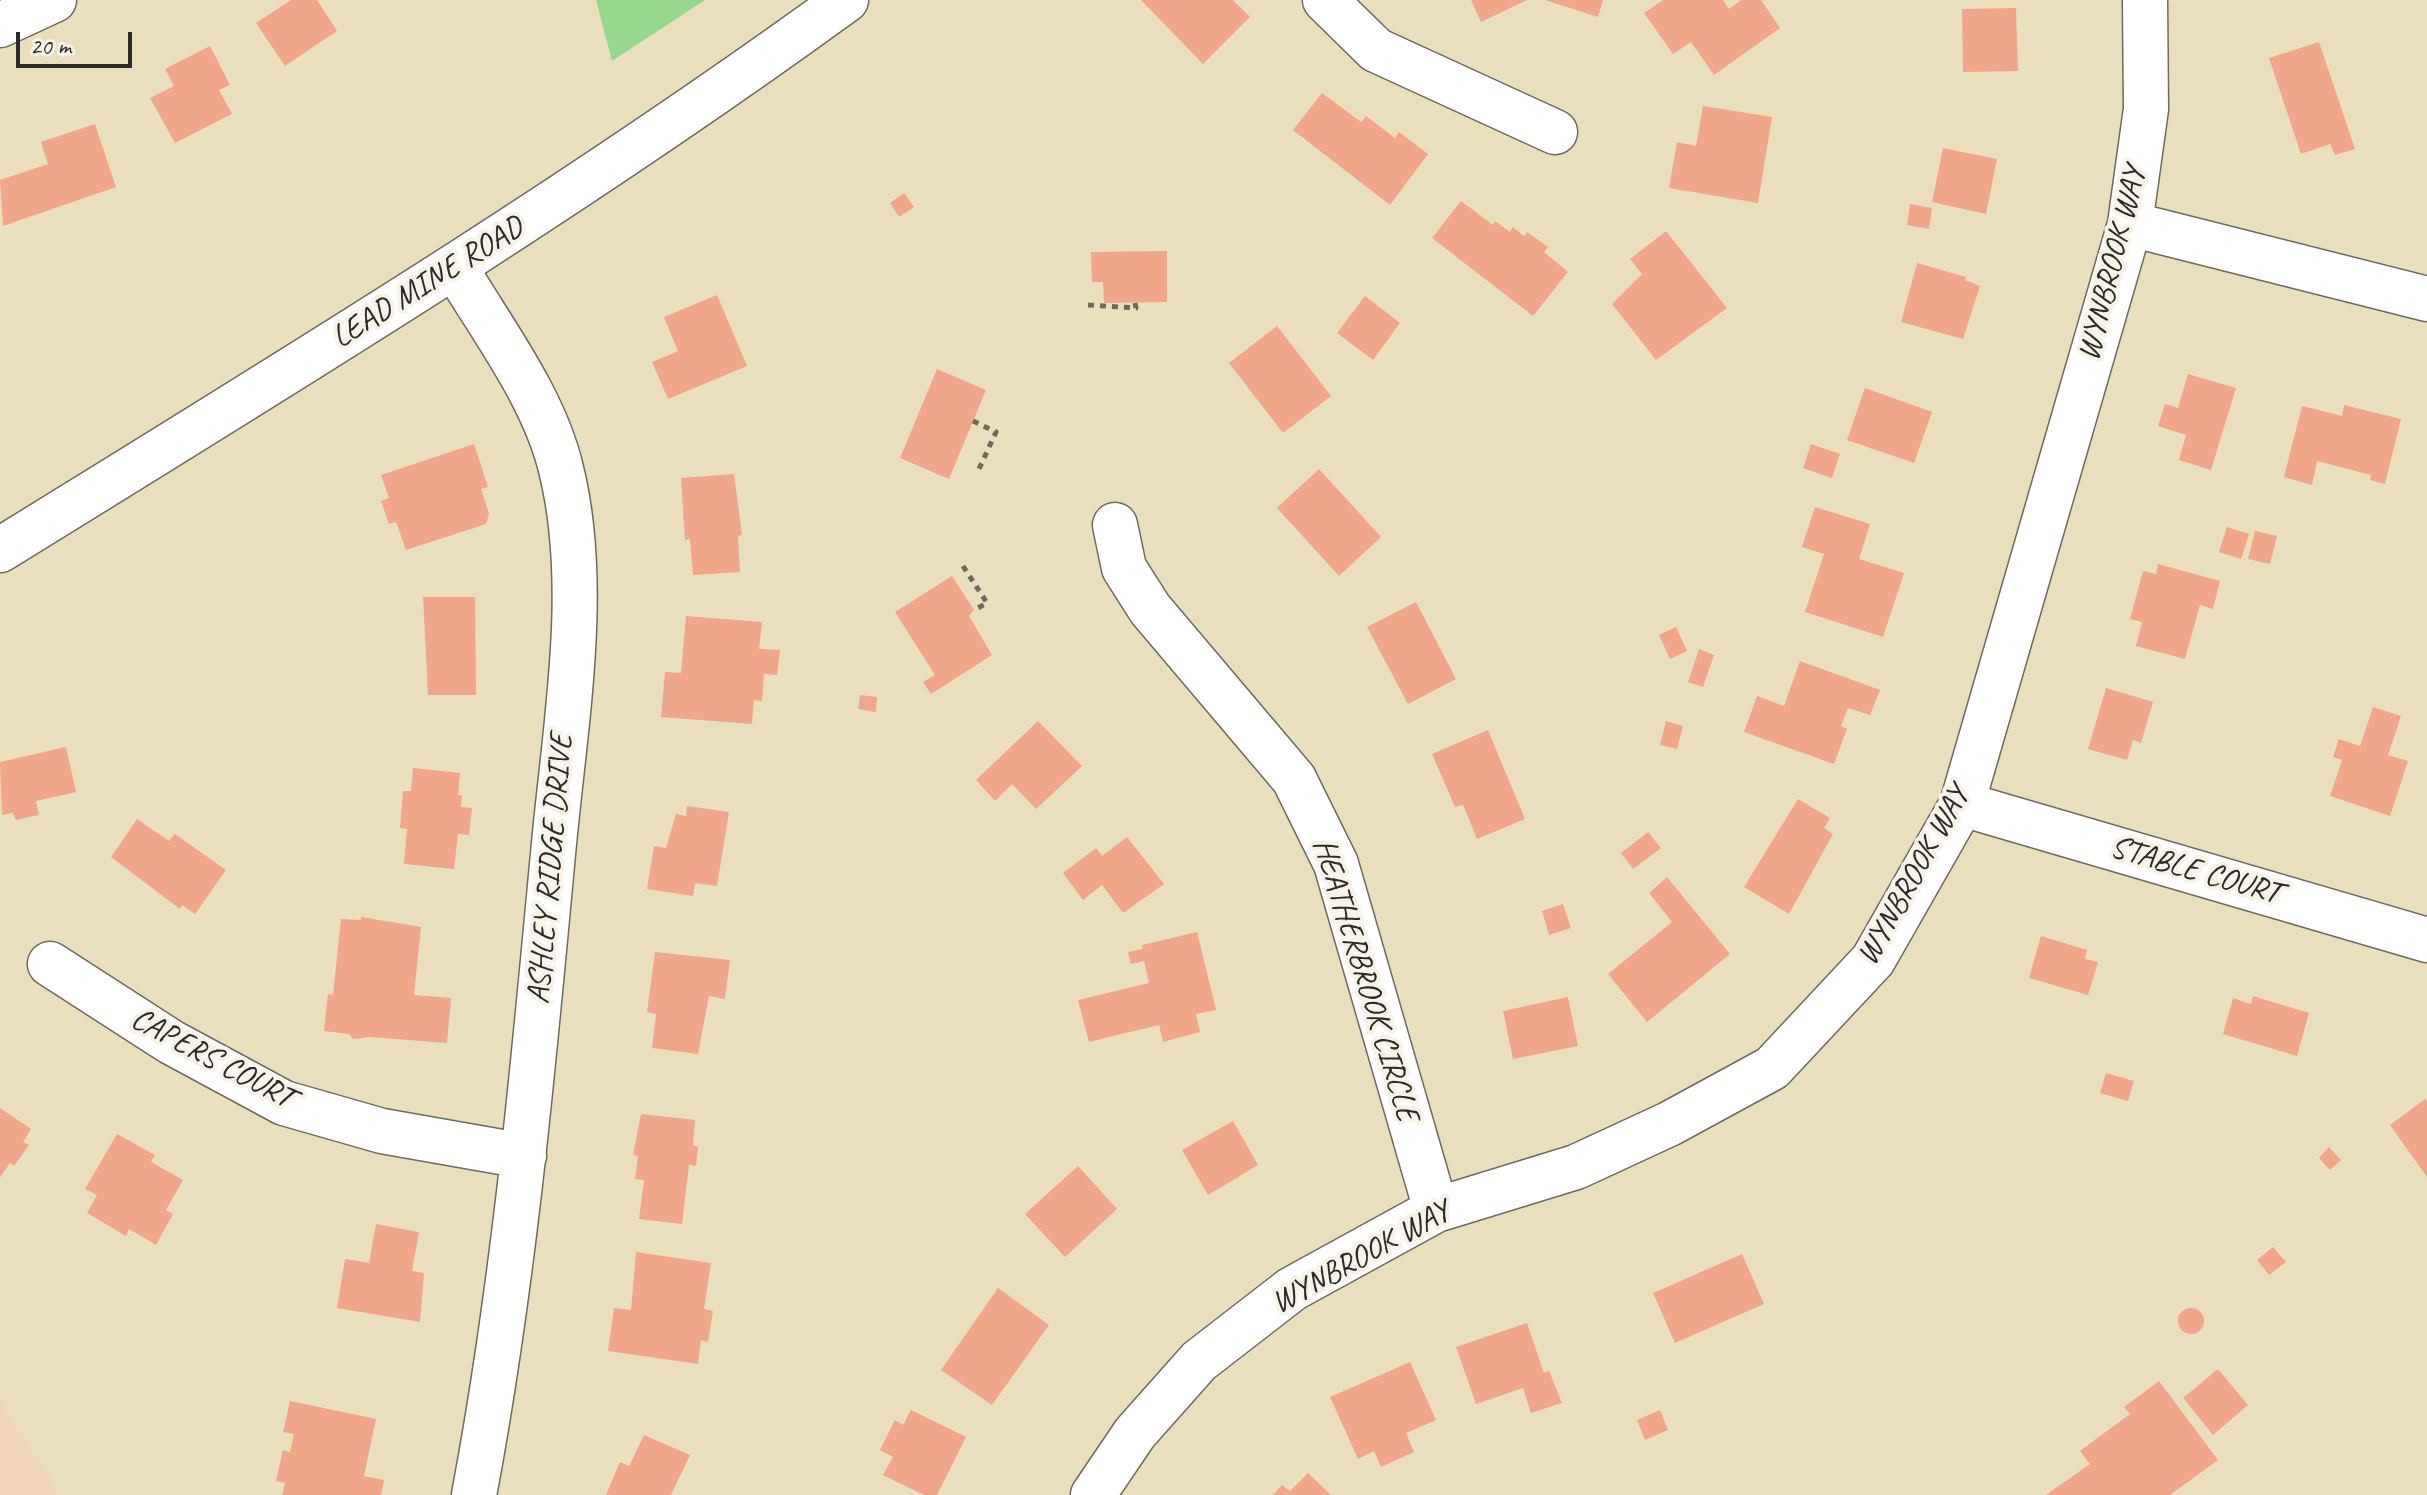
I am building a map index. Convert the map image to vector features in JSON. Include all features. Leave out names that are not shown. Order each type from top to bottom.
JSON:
[{"type":"street","points":[[0,25],[54,0]]},
{"type":"street","name":"LEAD MINE ROAD","points":[[0,550],[455,267],[714,96],[846,0]]},
{"type":"street","points":[[1325,0],[1376,50],[1555,132]]},
{"type":"street","name":"WYNBROOK WAY","points":[[1093,1495],[1135,1433],[1199,1361],[1292,1289],[1436,1210],[1576,1167],[1669,1124],[1772,1068],[1873,960],[1962,804],[2130,224],[2146,109],[2145,0]]},
{"type":"street","points":[[2130,224],[2427,299]]},
{"type":"street","name":"ASHLEY RIDGE DRIVE","points":[[455,267],[538,408],[561,468],[571,546],[574,634],[524,1156],[495,1384],[474,1495]]},
{"type":"street","name":"HEATHERBROOK CIRCLE","points":[[1115,525],[1124,568],[1150,609],[1294,779],[1336,864],[1436,1210]]},
{"type":"street","name":"STABLE COURT","points":[[1962,804],[2427,940]]},
{"type":"street","name":"CAPERS COURT","points":[[50,964],[171,1042],[284,1103],[382,1131],[524,1156]]},
{"type":"path","points":[[1088,305],[1136,308],[1135,303]]},
{"type":"path","points":[[973,421],[996,432],[979,469]]},
{"type":"path","points":[[963,566],[987,603],[974,610]]},
{"type":"shaded area","points":[[0,1400],[60,1495],[0,1495]]},
{"type":"green space","points":[[596,0],[705,0],[612,61]]},
{"type":"building","points":[[291,0],[317,0],[337,31],[285,66],[256,23]]},
{"type":"building","points":[[1141,0],[1233,0],[1250,17],[1203,64]]},
{"type":"building","points":[[1471,0],[1527,0],[1481,22]]},
{"type":"building","points":[[1545,0],[1603,0],[1598,17]]},
{"type":"building","points":[[1663,0],[1723,0],[1729,9],[1741,0],[1761,0],[1780,28],[1714,75],[1691,42],[1673,54],[1644,13]]},
{"type":"building","points":[[2016,8],[2018,71],[1963,72],[1962,9]]},
{"type":"building","points":[[2319,42],[2355,149],[2335,155],[2330,144],[2301,154],[2269,58]]},
{"type":"building","points":[[210,46],[230,85],[219,90],[232,114],[175,143],[150,98],[174,86],[165,69]]},
{"type":"building","points":[[1322,93],[1361,122],[1366,116],[1395,138],[1399,132],[1428,154],[1390,205],[1293,130]]},
{"type":"building","points":[[1703,106],[1772,117],[1758,203],[1669,188],[1677,142],[1696,146]]},
{"type":"building","points":[[95,124],[116,187],[3,226],[0,180],[48,164],[41,142]]},
{"type":"building","points":[[1943,148],[1997,159],[1986,214],[1932,202]]},
{"type":"building","points":[[904,193],[914,207],[899,217],[890,203]]},
{"type":"building","points":[[1461,201],[1493,225],[1495,221],[1510,232],[1513,227],[1524,236],[1527,232],[1548,247],[1544,252],[1568,272],[1533,316],[1432,238]]},
{"type":"building","points":[[1910,204],[1932,208],[1929,229],[1907,225]]},
{"type":"building","points":[[1666,231],[1727,308],[1656,360],[1612,304],[1642,274],[1630,259]]},
{"type":"building","points":[[1167,251],[1167,302],[1104,303],[1103,282],[1092,282],[1091,252]]},
{"type":"building","points":[[1917,263],[1966,277],[1965,280],[1980,286],[1963,339],[1901,322]]},
{"type":"building","points":[[717,295],[747,366],[668,399],[652,362],[678,351],[664,317]]},
{"type":"building","points":[[1365,296],[1400,323],[1373,360],[1337,333]]},
{"type":"building","points":[[1277,326],[1331,396],[1283,433],[1229,363]]},
{"type":"building","points":[[937,369],[986,390],[949,479],[900,458]]},
{"type":"building","points":[[2188,374],[2236,388],[2211,470],[2179,460],[2186,435],[2158,426],[2165,404],[2178,408]]},
{"type":"building","points":[[1865,388],[1932,412],[1914,463],[1847,440]]},
{"type":"building","points":[[2344,405],[2401,419],[2385,484],[2370,480],[2371,475],[2317,461],[2312,485],[2284,477],[2302,406],[2342,416]]},
{"type":"building","points":[[474,444],[488,487],[481,489],[489,514],[486,524],[406,550],[396,522],[389,524],[381,501],[389,498],[381,475]]},
{"type":"building","points":[[1811,444],[1840,454],[1832,478],[1803,468]]},
{"type":"building","points":[[1319,469],[1381,537],[1339,576],[1277,508]]},
{"type":"building","points":[[734,474],[742,535],[738,536],[740,572],[693,575],[690,539],[685,540],[681,478]]},
{"type":"building","points":[[1815,507],[1870,524],[1859,559],[1904,573],[1883,637],[1805,612],[1824,554],[1802,547]]},
{"type":"building","points":[[2227,527],[2249,534],[2241,559],[2219,552]]},
{"type":"building","points":[[2255,531],[2277,536],[2270,564],[2248,559]]},
{"type":"building","points":[[2158,564],[2220,581],[2213,609],[2200,605],[2185,659],[2136,646],[2142,622],[2130,619],[2143,571],[2156,574]]},
{"type":"building","points":[[952,576],[974,610],[969,616],[992,655],[931,694],[923,682],[935,675],[895,612]]},
{"type":"building","points":[[423,597],[475,597],[476,695],[428,695]]},
{"type":"building","points":[[1416,602],[1456,679],[1408,704],[1367,627]]},
{"type":"building","points":[[686,616],[762,622],[759,649],[780,650],[777,675],[764,674],[762,701],[754,700],[752,724],[661,717],[665,672],[681,673]]},
{"type":"building","points":[[1676,627],[1687,651],[1670,659],[1659,635]]},
{"type":"building","points":[[1699,649],[1714,655],[1703,687],[1688,682]]},
{"type":"building","points":[[1800,661],[1880,690],[1870,715],[1848,708],[1841,726],[1847,729],[1834,764],[1744,732],[1757,696],[1784,706]]},
{"type":"building","points":[[2106,688],[2153,702],[2141,743],[2133,740],[2127,760],[2088,749]]},
{"type":"building","points":[[860,695],[877,697],[876,712],[858,709]]},
{"type":"building","points":[[2373,707],[2401,716],[2388,755],[2408,761],[2390,816],[2330,796],[2342,760],[2333,757],[2339,739],[2360,746]]},
{"type":"building","points":[[1038,721],[1082,766],[1036,809],[1012,784],[995,801],[976,780]]},
{"type":"building","points":[[1666,721],[1683,726],[1677,749],[1660,745]]},
{"type":"building","points":[[1488,730],[1525,819],[1477,839],[1463,805],[1455,807],[1432,754]]},
{"type":"building","points":[[66,747],[76,792],[36,801],[39,815],[16,820],[13,813],[2,815],[0,762]]},
{"type":"building","points":[[413,768],[460,773],[458,795],[462,795],[461,807],[472,808],[469,835],[458,834],[454,869],[404,864],[407,829],[400,828],[403,791],[411,791]]},
{"type":"building","points":[[1798,799],[1830,818],[1824,828],[1833,834],[1789,914],[1744,887]]},
{"type":"building","points":[[687,806],[729,812],[717,886],[695,883],[693,896],[647,889],[654,846],[666,848],[676,814],[686,816]]},
{"type":"building","points":[[137,819],[169,841],[175,834],[226,870],[195,914],[182,905],[180,909],[111,857]]},
{"type":"building","points":[[1648,832],[1661,848],[1633,869],[1621,853]]},
{"type":"building","points":[[1127,837],[1164,884],[1123,913],[1102,885],[1083,900],[1063,873],[1096,848],[1102,856]]},
{"type":"building","points":[[1667,877],[1730,954],[1647,1022],[1608,974],[1672,922],[1649,893]]},
{"type":"building","points":[[1563,904],[1571,928],[1549,935],[1542,911]]},
{"type":"building","points":[[361,917],[421,927],[414,995],[451,998],[447,1043],[370,1037],[353,1039],[349,1034],[324,1031],[328,994],[333,995],[341,919],[361,920]]},
{"type":"building","points":[[1197,932],[1216,1010],[1196,1014],[1200,1032],[1163,1042],[1159,1025],[1089,1042],[1078,1000],[1149,983],[1144,961],[1131,964],[1128,952],[1143,949],[1142,945]]},
{"type":"building","points":[[2041,936],[2087,950],[2085,959],[2098,962],[2088,995],[2029,978]]},
{"type":"building","points":[[655,952],[730,960],[725,999],[709,996],[698,1054],[652,1048],[656,1014],[647,1012]]},
{"type":"building","points":[[2253,996],[2309,1013],[2297,1056],[2223,1034],[2233,998],[2251,1004]]},
{"type":"building","points":[[1568,997],[1578,1046],[1513,1059],[1503,1011]]},
{"type":"building","points":[[2106,1073],[2134,1081],[2128,1101],[2100,1093]]},
{"type":"building","points":[[2425,1099],[2427,1102],[2427,1177],[2390,1125]]},
{"type":"building","points":[[0,1108],[31,1129],[23,1142],[29,1145],[14,1166],[10,1163],[0,1177]]},
{"type":"building","points":[[641,1114],[695,1120],[693,1145],[698,1147],[696,1166],[689,1165],[682,1224],[639,1219],[644,1180],[635,1179],[638,1156],[633,1155]]},
{"type":"building","points":[[1233,1121],[1258,1165],[1208,1195],[1182,1150]]},
{"type":"building","points":[[117,1134],[155,1155],[151,1162],[183,1180],[166,1210],[173,1214],[156,1245],[129,1229],[126,1236],[87,1213],[97,1195],[85,1189]]},
{"type":"building","points":[[2329,1147],[2341,1160],[2330,1170],[2319,1158]]},
{"type":"building","points":[[1078,1166],[1117,1209],[1065,1257],[1025,1214]]},
{"type":"building","points":[[376,1224],[419,1232],[412,1271],[424,1273],[420,1322],[337,1308],[345,1259],[369,1263]]},
{"type":"building","points":[[2273,1247],[2286,1262],[2269,1275],[2257,1260]]},
{"type":"building","points":[[636,1252],[711,1263],[704,1309],[713,1311],[708,1342],[701,1340],[698,1364],[608,1351],[614,1308],[631,1310]]},
{"type":"building","points":[[1742,1254],[1764,1304],[1675,1343],[1653,1293]]},
{"type":"building","points":[[998,1288],[1049,1325],[992,1405],[941,1370]]},
{"type":"building","points":[[2191,1308],[2201,1311],[2204,1321],[2201,1331],[2191,1334],[2181,1331],[2178,1321],[2181,1311]]},
{"type":"building","points":[[1527,1323],[1544,1373],[1549,1371],[1562,1403],[1531,1413],[1523,1388],[1476,1404],[1456,1347]]},
{"type":"building","points":[[1410,1362],[1436,1420],[1406,1433],[1414,1452],[1381,1467],[1374,1451],[1358,1459],[1330,1397]]},
{"type":"building","points":[[2218,1369],[2248,1405],[2213,1435],[2183,1398]]},
{"type":"building","points":[[2159,1381],[2218,1460],[2170,1495],[2046,1495],[2090,1464],[2080,1451],[2130,1414],[2124,1407]]},
{"type":"building","points":[[290,1401],[376,1419],[364,1476],[384,1480],[381,1495],[282,1495],[285,1483],[276,1481],[283,1450],[290,1452],[294,1434],[283,1432]]},
{"type":"building","points":[[911,1410],[966,1437],[937,1495],[924,1495],[883,1475],[893,1457],[880,1450],[895,1420],[903,1425]]},
{"type":"building","points":[[1660,1410],[1668,1430],[1645,1440],[1637,1420]]},
{"type":"building","points":[[644,1435],[690,1455],[671,1495],[606,1495],[620,1462],[629,1466]]},
{"type":"building","points":[[1308,1473],[1331,1495],[1273,1495],[1282,1485],[1290,1491]]}]
